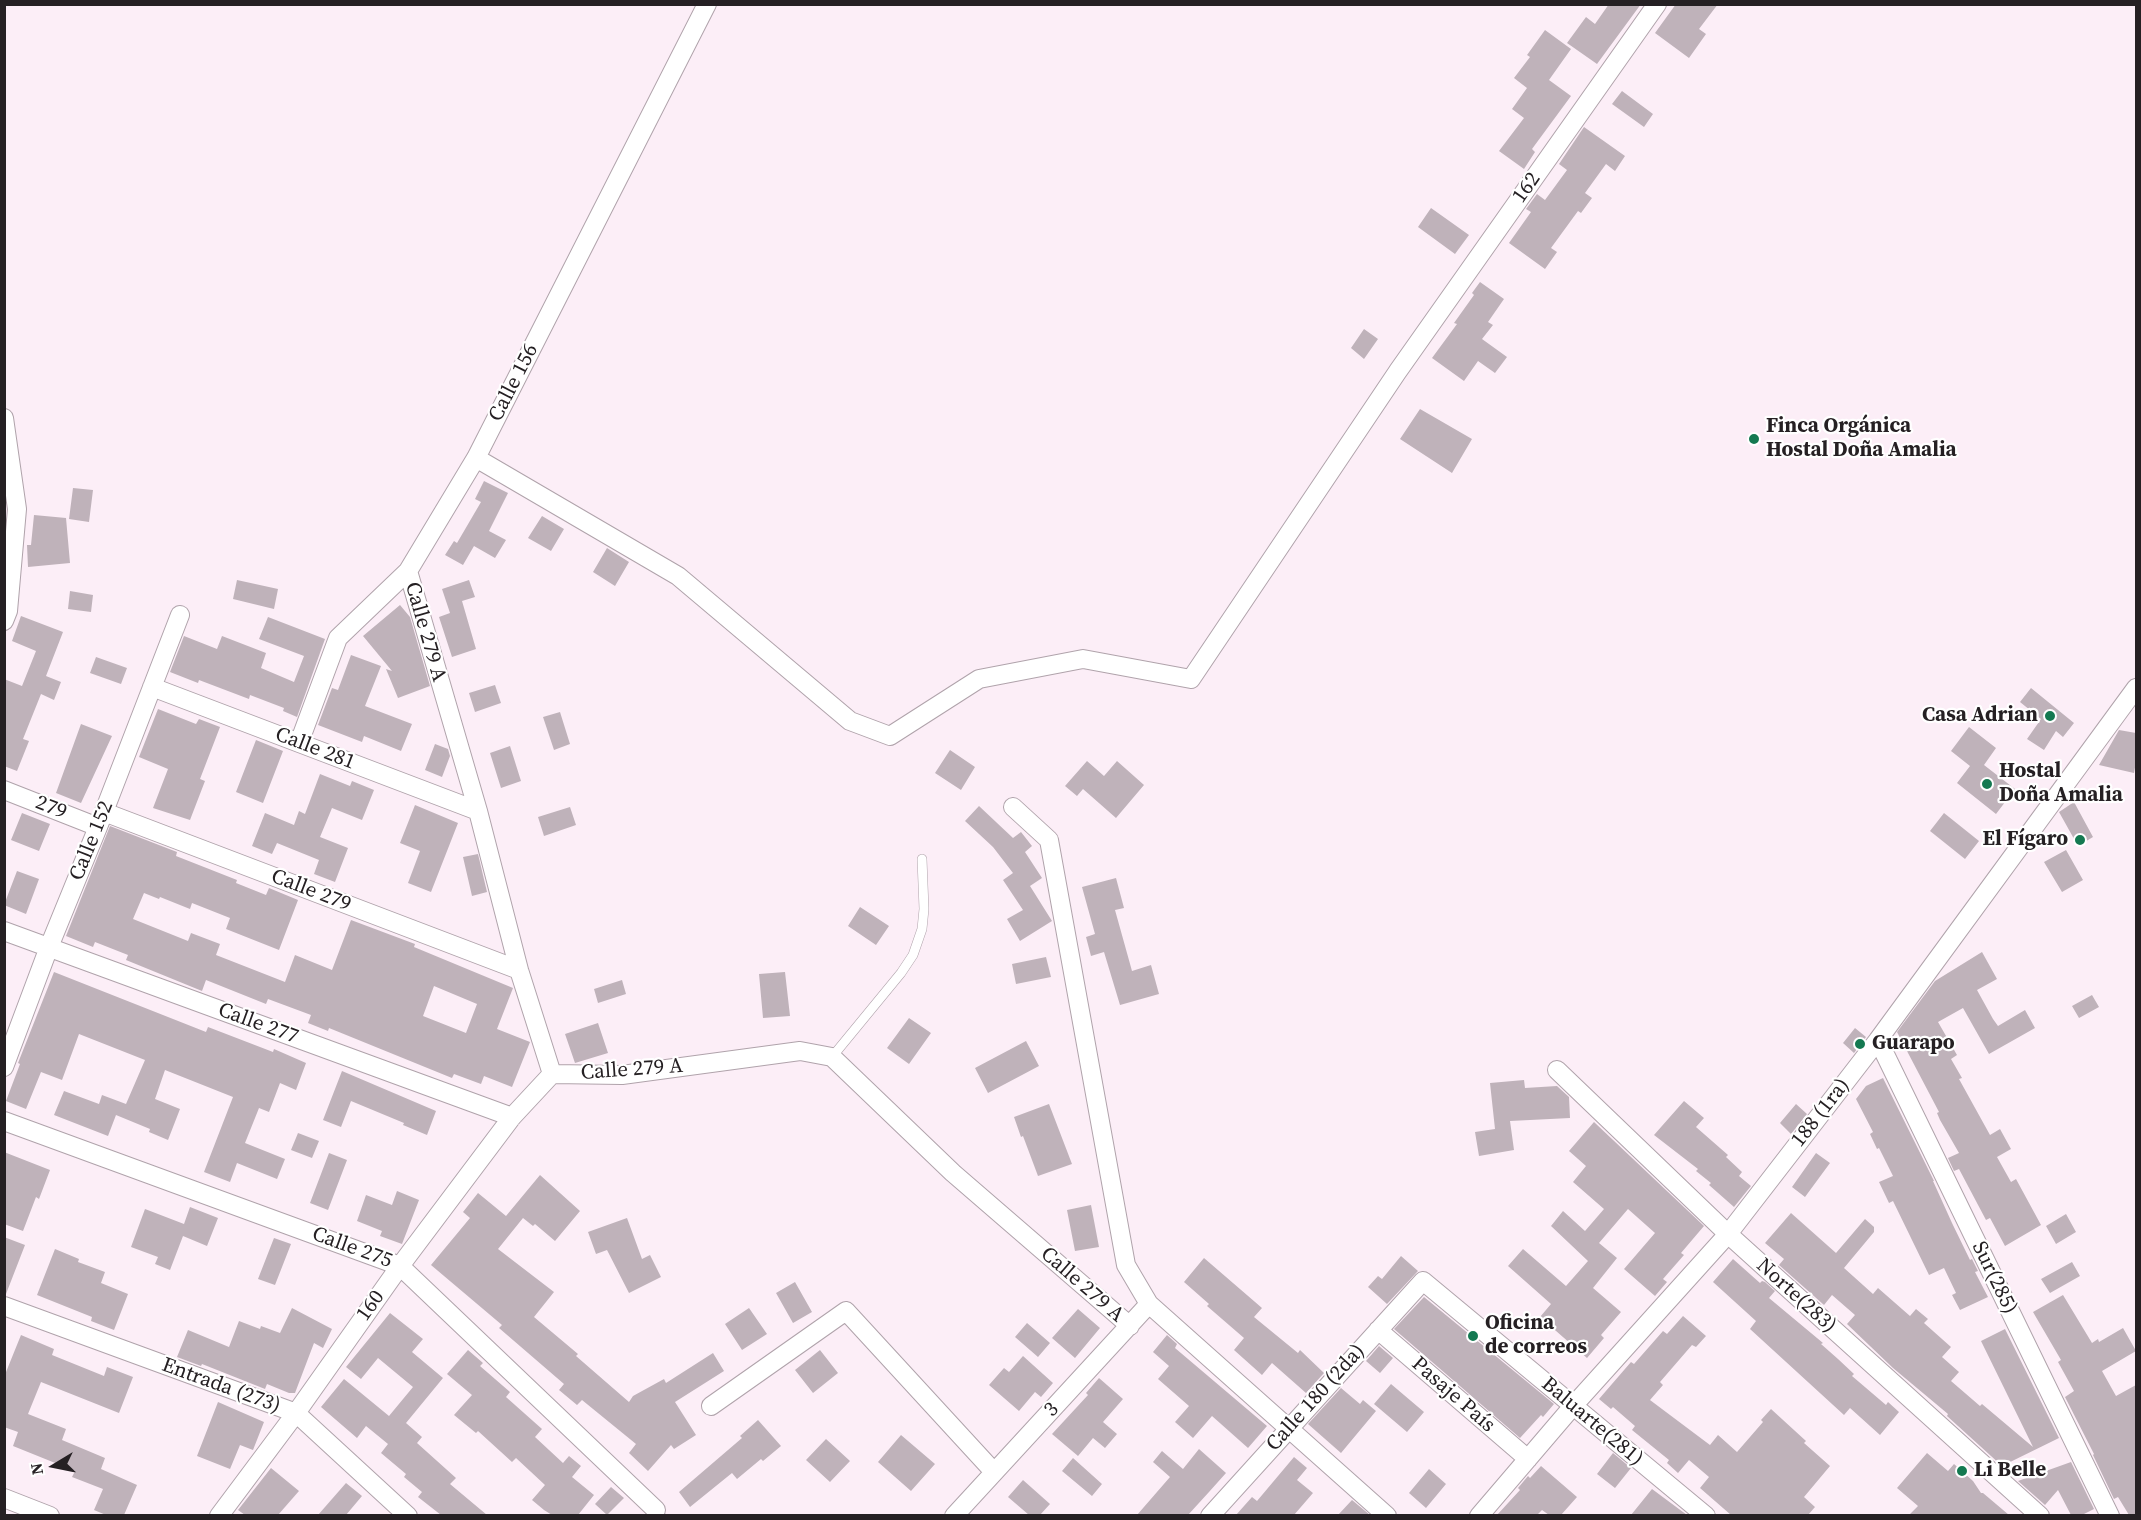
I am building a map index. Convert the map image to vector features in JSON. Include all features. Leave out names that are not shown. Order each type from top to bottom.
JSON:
[{"type":"street","name":"Calle 156","points":[[299,743],[338,638],[408,571],[476,458],[707,4]]},
{"type":"street","name":"162","points":[[476,458],[678,576],[850,721],[890,736],[979,679],[1083,660],[1191,679],[1398,371],[1657,4]]},
{"type":"street","points":[[4,418],[17,508],[8,611],[4,621]]},
{"type":"street","name":"Calle 279 A","points":[[408,571],[478,811],[519,970],[552,1074],[622,1075],[800,1050],[832,1058],[841,1064],[953,1173],[1130,1326]]},
{"type":"street","name":"Calle 152","points":[[4,1067],[180,615]]},
{"type":"street","name":"Calle 281","points":[[152,687],[478,811]]},
{"type":"street","name":"188 (1ra)","points":[[1479,1515],[1573,1406],[1728,1234],[1878,1040],[2136,688]]},
{"type":"street","name":"279","points":[[4,790],[101,820]]},
{"type":"street","name":"Calle 279 A","points":[[1013,807],[1049,840],[1126,1266],[1149,1304],[1387,1515]]},
{"type":"street","name":"Calle 279","points":[[101,820],[519,970]]},
{"type":"street","name":"Calle 277","points":[[4,931],[513,1117]]},
{"type":"street","name":"Sur(285)","points":[[1878,1040],[2110,1515]]},
{"type":"street","name":"Norte(283)","points":[[1557,1070],[1728,1234],[2040,1515]]},
{"type":"street","name":"160","points":[[219,1515],[296,1413],[400,1266],[513,1117],[552,1074]]},
{"type":"street","name":"Calle 275","points":[[4,1121],[400,1266],[656,1510]]},
{"type":"street","name":"Baluarte(281)","points":[[1423,1281],[1706,1515]]},
{"type":"street","name":"Calle 180 (2da)","points":[[1210,1515],[1423,1281]]},
{"type":"street","name":"3","points":[[954,1515],[1149,1304]]},
{"type":"street","name":"Entrada (273)","points":[[4,1306],[296,1413],[408,1515]]},
{"type":"street","points":[[711,1406],[846,1311],[994,1472]]},
{"type":"street","name":"Pasaje País","points":[[1378,1330],[1528,1459]]},
{"type":"street","points":[[4,1498],[50,1515]]},
{"type":"lane","points":[[832,1058],[913,955],[922,929],[924,909],[922,859]]},
{"type":"building","points":[[1609,4],[1641,4],[1597,64],[1567,43],[1586,17],[1595,24]]},
{"type":"building","points":[[1676,4],[1718,4],[1699,29],[1706,34],[1689,58],[1655,33]]},
{"type":"building","points":[[1545,30],[1571,49],[1549,80],[1571,96],[1532,149],[1535,152],[1524,169],[1499,151],[1524,118],[1512,109],[1527,88],[1514,78],[1530,57],[1527,55]]},
{"type":"building","points":[[1622,91],[1653,114],[1644,127],[1612,104]]},
{"type":"building","points":[[1584,127],[1625,156],[1615,171],[1606,164],[1585,193],[1592,198],[1581,213],[1578,211],[1551,248],[1557,252],[1545,269],[1509,243],[1531,212],[1526,209],[1537,194],[1545,200],[1567,170],[1559,164]]},
{"type":"building","points":[[1431,208],[1469,235],[1455,254],[1418,227]]},
{"type":"building","points":[[1480,282],[1504,299],[1488,322],[1493,325],[1482,339],[1507,357],[1495,373],[1478,361],[1464,381],[1432,358],[1457,324],[1454,323],[1474,295],[1472,293]]},
{"type":"building","points":[[1364,329],[1378,339],[1364,359],[1351,348]]},
{"type":"building","points":[[1420,409],[1472,439],[1452,473],[1400,439]]},
{"type":"building","points":[[484,481],[508,493],[489,531],[506,540],[495,558],[474,546],[463,565],[445,555],[454,541],[457,543],[481,502],[475,499]]},
{"type":"building","points":[[73,488],[93,490],[89,522],[69,519]]},
{"type":"building","points":[[34,515],[66,518],[70,563],[28,567],[27,545],[31,545]]},
{"type":"building","points":[[542,516],[564,529],[551,551],[528,538]]},
{"type":"building","points":[[607,548],[629,562],[615,586],[593,572]]},
{"type":"building","points":[[237,580],[278,589],[274,609],[233,599]]},
{"type":"building","points":[[469,580],[475,597],[462,601],[476,649],[452,657],[439,617],[450,613],[442,589]]},
{"type":"building","points":[[70,591],[93,595],[91,612],[68,609]]},
{"type":"building","points":[[400,605],[410,617],[430,686],[398,698],[386,669],[392,671],[363,636]]},
{"type":"building","points":[[21,616],[63,632],[46,676],[61,682],[54,700],[41,694],[23,739],[29,741],[17,771],[4,766],[4,679],[22,686],[36,651],[12,641]]},
{"type":"building","points":[[268,617],[325,639],[297,717],[283,711],[284,708],[250,695],[249,699],[199,680],[198,683],[170,672],[184,636],[217,649],[222,636],[266,653],[261,668],[294,682],[304,656],[259,639]]},
{"type":"building","points":[[351,655],[381,666],[365,706],[412,724],[401,751],[364,736],[362,742],[318,725],[332,688],[338,690]]},
{"type":"building","points":[[96,657],[127,668],[121,684],[90,673]]},
{"type":"building","points":[[495,685],[501,703],[475,712],[469,693]]},
{"type":"building","points":[[2031,688],[2074,723],[2063,737],[2056,731],[2044,750],[2027,739],[2041,719],[2020,702]]},
{"type":"building","points":[[158,709],[196,724],[199,719],[220,727],[200,779],[205,781],[190,820],[153,808],[168,769],[139,757]]},
{"type":"building","points":[[560,712],[570,744],[554,750],[543,717]]},
{"type":"building","points":[[81,724],[112,736],[81,803],[56,793]]},
{"type":"building","points":[[1969,727],[1996,748],[1984,765],[2015,789],[1996,814],[1957,783],[1970,766],[1951,751]]},
{"type":"building","points":[[2119,730],[2136,733],[2134,773],[2099,765]]},
{"type":"building","points":[[256,740],[283,751],[263,803],[236,792]]},
{"type":"building","points":[[435,744],[448,749],[450,756],[442,777],[425,770]]},
{"type":"building","points":[[510,746],[521,781],[501,788],[490,753]]},
{"type":"building","points":[[950,750],[975,767],[961,790],[935,773]]},
{"type":"building","points":[[1087,761],[1104,776],[1117,761],[1144,785],[1116,818],[1083,789],[1077,796],[1065,786]]},
{"type":"building","points":[[320,774],[350,786],[352,781],[374,790],[362,820],[332,808],[320,837],[348,848],[335,882],[314,874],[319,860],[277,843],[272,854],[252,846],[265,813],[294,825],[299,811],[305,814]]},
{"type":"building","points":[[2074,802],[2093,837],[2078,846],[2059,812]]},
{"type":"building","points":[[415,805],[458,823],[431,892],[408,883],[420,851],[400,843]]},
{"type":"building","points":[[979,806],[1013,838],[1021,832],[1032,846],[1025,852],[1042,878],[1030,886],[1052,921],[1020,941],[1007,919],[1023,910],[1003,880],[1013,873],[993,847],[965,821]]},
{"type":"building","points":[[570,807],[576,825],[544,836],[538,817]]},
{"type":"building","points":[[22,813],[50,824],[39,851],[11,840]]},
{"type":"building","points":[[1944,813],[1979,841],[1965,859],[1930,831]]},
{"type":"building","points":[[110,826],[177,852],[176,856],[237,880],[236,883],[266,895],[269,888],[298,900],[279,950],[226,929],[230,918],[192,903],[190,909],[144,893],[133,919],[188,941],[191,933],[220,944],[216,955],[285,982],[295,955],[332,970],[351,920],[415,944],[414,947],[513,988],[497,1029],[530,1042],[512,1087],[484,1076],[481,1084],[454,1074],[452,1078],[329,1028],[328,1031],[308,1023],[311,1015],[268,999],[266,1004],[206,980],[202,991],[126,960],[128,955],[95,942],[93,947],[66,936]],"holes":[[[434,986],[477,1004],[466,1033],[423,1016]]]},
{"type":"building","points":[[2066,850],[2083,880],[2062,892],[2044,862]]},
{"type":"building","points":[[478,854],[487,892],[472,896],[463,857]]},
{"type":"building","points":[[17,871],[39,879],[26,914],[4,905]]},
{"type":"building","points":[[1116,878],[1124,908],[1115,910],[1132,971],[1151,965],[1159,994],[1120,1005],[1104,952],[1091,956],[1086,937],[1095,934],[1082,887]]},
{"type":"building","points":[[860,907],[889,926],[876,945],[848,926]]},
{"type":"building","points":[[1982,952],[1997,979],[1977,990],[1993,1019],[1998,1026],[2025,1010],[2035,1028],[1989,1054],[1963,1008],[1938,1022],[1957,1055],[1951,1059],[1962,1078],[1959,1079],[1990,1135],[2000,1129],[2011,1149],[1997,1157],[2011,1182],[2016,1179],[2041,1225],[2005,1246],[1990,1218],[1986,1220],[1959,1169],[1954,1171],[1948,1158],[1959,1153],[1940,1120],[1937,1113],[1939,1112],[1897,1032],[1935,981]]},
{"type":"building","points":[[1046,957],[1051,977],[1016,984],[1012,964]]},
{"type":"building","points":[[54,972],[206,1032],[208,1027],[273,1052],[274,1049],[306,1063],[296,1090],[280,1083],[269,1112],[259,1108],[245,1143],[285,1159],[277,1179],[237,1163],[230,1182],[204,1172],[233,1097],[165,1070],[155,1099],[180,1109],[168,1140],[149,1132],[150,1129],[116,1115],[108,1136],[54,1115],[64,1091],[99,1104],[102,1095],[126,1104],[145,1060],[79,1034],[62,1080],[41,1072],[26,1109],[6,1101],[20,1064],[18,1063]]},
{"type":"building","points":[[785,972],[790,1016],[763,1018],[759,974]]},
{"type":"building","points":[[622,980],[626,994],[598,1003],[594,989]]},
{"type":"building","points":[[2092,995],[2099,1007],[2079,1018],[2072,1006]]},
{"type":"building","points":[[909,1018],[931,1033],[909,1064],[887,1048]]},
{"type":"building","points":[[598,1023],[608,1053],[575,1063],[565,1034]]},
{"type":"building","points":[[1855,1028],[1866,1037],[1854,1053],[1843,1043]]},
{"type":"building","points":[[1026,1041],[1039,1066],[988,1093],[975,1068]]},
{"type":"building","points":[[342,1071],[436,1111],[427,1135],[351,1101],[341,1127],[323,1120]]},
{"type":"building","points":[[1883,1078],[1970,1260],[1972,1259],[1978,1271],[1975,1272],[1988,1297],[1960,1310],[1952,1295],[1956,1293],[1944,1268],[1929,1275],[1893,1201],[1889,1203],[1879,1182],[1893,1176],[1879,1148],[1877,1149],[1870,1134],[1873,1132],[1856,1099],[1866,1086]]},
{"type":"building","points":[[1524,1080],[1525,1088],[1557,1086],[1569,1097],[1570,1118],[1510,1121],[1514,1150],[1479,1156],[1475,1132],[1495,1129],[1490,1083]]},
{"type":"building","points":[[1684,1101],[1704,1118],[1696,1127],[1728,1155],[1726,1157],[1742,1172],[1739,1176],[1751,1186],[1734,1207],[1709,1185],[1711,1183],[1696,1171],[1698,1169],[1654,1135]]},
{"type":"building","points":[[1049,1104],[1072,1164],[1038,1176],[1014,1117]]},
{"type":"building","points":[[1796,1104],[1807,1114],[1791,1134],[1780,1123]]},
{"type":"building","points":[[1594,1122],[1704,1226],[1681,1253],[1684,1255],[1663,1279],[1667,1282],[1655,1296],[1624,1269],[1655,1233],[1628,1209],[1599,1243],[1617,1258],[1593,1288],[1621,1312],[1601,1335],[1604,1338],[1587,1358],[1540,1317],[1551,1304],[1508,1266],[1523,1249],[1566,1286],[1588,1261],[1551,1226],[1563,1211],[1585,1231],[1604,1209],[1573,1182],[1586,1166],[1569,1151]]},
{"type":"building","points":[[298,1133],[319,1141],[312,1158],[291,1150]]},
{"type":"building","points":[[4,1152],[50,1170],[39,1199],[36,1197],[23,1231],[4,1224]]},
{"type":"building","points":[[329,1153],[347,1160],[328,1210],[310,1203]]},
{"type":"building","points":[[1816,1153],[1830,1163],[1805,1197],[1792,1187]]},
{"type":"building","points":[[540,1175],[580,1211],[555,1241],[535,1224],[533,1226],[523,1218],[498,1249],[554,1292],[534,1317],[629,1402],[633,1396],[664,1379],[666,1383],[713,1353],[724,1371],[675,1402],[696,1435],[674,1449],[671,1445],[648,1471],[629,1453],[636,1444],[582,1400],[577,1405],[559,1390],[564,1384],[499,1328],[502,1325],[431,1265],[470,1218],[463,1212],[478,1193],[506,1216]]},
{"type":"building","points":[[397,1191],[419,1200],[402,1244],[380,1236],[382,1231],[357,1221],[366,1195],[392,1205]]},
{"type":"building","points":[[1091,1205],[1099,1247],[1075,1251],[1067,1210]]},
{"type":"building","points":[[190,1207],[218,1218],[207,1246],[183,1236],[170,1270],[155,1264],[158,1257],[131,1247],[145,1209],[184,1224]]},
{"type":"building","points":[[1791,1213],[1836,1253],[1865,1219],[1874,1227],[1874,1232],[1844,1268],[1873,1294],[1878,1288],[1910,1316],[1916,1309],[1928,1319],[1924,1323],[1951,1347],[1942,1357],[1959,1372],[1951,1381],[2033,1447],[1981,1341],[2005,1329],[2059,1438],[2002,1466],[1947,1416],[1948,1414],[1893,1368],[1847,1324],[1855,1315],[1832,1295],[1824,1305],[1779,1265],[1784,1259],[1765,1243]]},
{"type":"building","points":[[2066,1214],[2076,1232],[2056,1244],[2046,1226]]},
{"type":"building","points":[[627,1218],[642,1259],[650,1255],[661,1277],[629,1293],[607,1250],[596,1254],[588,1232]]},
{"type":"building","points":[[4,1237],[25,1245],[6,1294],[4,1294]]},
{"type":"building","points":[[274,1238],[291,1244],[275,1285],[258,1279]]},
{"type":"building","points":[[55,1249],[79,1259],[78,1262],[105,1272],[101,1283],[128,1294],[114,1330],[91,1321],[92,1317],[37,1295]]},
{"type":"building","points":[[1401,1256],[1418,1271],[1387,1304],[1368,1287],[1378,1276],[1382,1279]]},
{"type":"building","points":[[1204,1258],[1262,1308],[1254,1317],[1298,1353],[1300,1350],[1324,1373],[1306,1393],[1272,1363],[1262,1375],[1234,1350],[1244,1338],[1207,1306],[1209,1304],[1184,1282]]},
{"type":"building","points":[[1733,1259],[1760,1283],[1765,1282],[1775,1291],[1769,1298],[1823,1343],[1821,1344],[1854,1374],[1852,1376],[1886,1405],[1888,1402],[1899,1412],[1880,1435],[1850,1408],[1844,1415],[1750,1329],[1756,1321],[1713,1282]]},
{"type":"building","points":[[2072,1262],[2080,1276],[2050,1293],[2041,1279]]},
{"type":"building","points":[[795,1282],[812,1312],[793,1323],[776,1293]]},
{"type":"building","points":[[2063,1295],[2092,1343],[2098,1339],[2099,1342],[2123,1328],[2136,1351],[2102,1371],[2116,1396],[2136,1385],[2136,1515],[2129,1515],[2118,1497],[2114,1499],[2065,1397],[2074,1391],[2058,1362],[2061,1360],[2033,1312]]},
{"type":"building","points":[[1424,1297],[1554,1404],[1520,1438],[1394,1329]]},
{"type":"building","points":[[292,1308],[332,1329],[323,1348],[314,1343],[295,1393],[289,1393],[267,1384],[265,1389],[202,1364],[201,1366],[177,1357],[188,1330],[229,1347],[239,1321],[280,1333]]},
{"type":"building","points":[[749,1308],[767,1334],[742,1350],[725,1324]]},
{"type":"building","points":[[1078,1309],[1100,1328],[1075,1358],[1052,1338]]},
{"type":"building","points":[[390,1313],[423,1339],[412,1352],[443,1378],[406,1423],[422,1437],[417,1443],[456,1478],[450,1484],[487,1515],[441,1515],[418,1497],[422,1492],[404,1477],[406,1474],[381,1453],[388,1444],[366,1426],[357,1438],[321,1407],[344,1379],[389,1416],[413,1387],[378,1358],[361,1379],[346,1367]]},
{"type":"building","points":[[1683,1316],[1706,1336],[1696,1347],[1692,1345],[1660,1382],[1663,1385],[1650,1400],[1710,1445],[1718,1435],[1737,1452],[1771,1409],[1830,1466],[1804,1497],[1815,1507],[1808,1515],[1731,1515],[1700,1488],[1709,1477],[1689,1460],[1678,1473],[1667,1463],[1669,1460],[1632,1430],[1635,1426],[1613,1407],[1611,1409],[1599,1399],[1631,1362],[1634,1364],[1663,1331],[1667,1334]]},
{"type":"building","points":[[1027,1323],[1050,1343],[1038,1357],[1015,1337]]},
{"type":"building","points":[[21,1335],[54,1349],[52,1355],[104,1376],[107,1367],[133,1377],[119,1413],[41,1382],[28,1414],[66,1429],[62,1440],[105,1458],[101,1469],[137,1485],[124,1515],[106,1515],[94,1510],[103,1489],[72,1477],[75,1471],[13,1446],[18,1432],[4,1427],[4,1377]]},
{"type":"building","points":[[1167,1335],[1177,1344],[1175,1348],[1267,1426],[1248,1448],[1212,1416],[1193,1438],[1175,1422],[1189,1406],[1158,1379],[1169,1366],[1153,1352]]},
{"type":"building","points":[[1379,1346],[1393,1358],[1380,1373],[1366,1361]]},
{"type":"building","points":[[468,1350],[483,1363],[480,1366],[510,1392],[506,1397],[542,1429],[535,1437],[563,1463],[569,1456],[581,1466],[572,1477],[594,1495],[578,1515],[552,1515],[544,1510],[532,1500],[545,1485],[516,1458],[512,1462],[478,1431],[476,1433],[454,1415],[472,1395],[447,1374]]},
{"type":"building","points":[[820,1350],[838,1373],[813,1393],[795,1370]]},
{"type":"building","points":[[1023,1356],[1053,1383],[1041,1397],[1035,1392],[1019,1411],[989,1385],[1004,1368],[1009,1372]]},
{"type":"building","points":[[1099,1378],[1123,1399],[1103,1422],[1117,1434],[1105,1448],[1093,1438],[1078,1456],[1052,1434],[1088,1395],[1086,1393]]},
{"type":"building","points":[[1391,1384],[1424,1412],[1407,1432],[1374,1404]]},
{"type":"building","points":[[1341,1388],[1360,1404],[1363,1400],[1376,1411],[1341,1453],[1308,1424]]},
{"type":"building","points":[[218,1402],[264,1422],[253,1450],[240,1445],[230,1469],[197,1456]]},
{"type":"building","points":[[758,1420],[781,1446],[737,1479],[732,1473],[690,1507],[679,1492],[742,1438],[740,1436]]},
{"type":"building","points":[[901,1435],[935,1464],[911,1491],[878,1462]]},
{"type":"building","points":[[826,1439],[850,1461],[830,1482],[806,1460]]},
{"type":"building","points":[[1199,1449],[1226,1473],[1188,1515],[1137,1515],[1170,1477],[1153,1462],[1162,1451],[1183,1469]]},
{"type":"building","points":[[1613,1453],[1631,1468],[1615,1488],[1597,1474]]},
{"type":"building","points":[[1927,1453],[1948,1471],[1954,1464],[1973,1481],[1981,1493],[2009,1515],[1909,1515],[1918,1506],[1897,1488]]},
{"type":"building","points":[[1294,1457],[1307,1468],[1297,1480],[1313,1493],[1294,1515],[1236,1515],[1252,1497],[1257,1501]]},
{"type":"building","points":[[1073,1458],[1102,1484],[1092,1496],[1062,1471]]},
{"type":"building","points":[[2071,1462],[2094,1509],[2082,1515],[2071,1515],[2058,1490],[2045,1505],[2018,1481]]},
{"type":"building","points":[[1541,1466],[1577,1497],[1561,1515],[1549,1515],[1542,1510],[1537,1515],[1497,1515],[1520,1490],[1518,1488],[1528,1476],[1530,1478]]},
{"type":"building","points":[[271,1468],[299,1491],[278,1515],[245,1515],[238,1510]]},
{"type":"building","points":[[1429,1469],[1446,1484],[1426,1508],[1409,1493]]},
{"type":"building","points":[[1023,1480],[1050,1504],[1040,1515],[1029,1515],[1008,1497]]},
{"type":"building","points":[[346,1483],[362,1496],[346,1515],[318,1515]]},
{"type":"building","points":[[611,1487],[624,1498],[607,1515],[595,1504]]},
{"type":"building","points":[[1652,1489],[1687,1515],[1631,1515]]},
{"type":"building","points":[[1352,1500],[1370,1515],[1338,1515]]},
{"type":"place","name":"Finca Orgánica Hostal Doña Amalia","points":[[1754,439]]},
{"type":"place","name":"Casa Adrian","points":[[2050,716]]},
{"type":"place","name":"Hostal Doña Amalia","points":[[1987,784]]},
{"type":"place","name":"El Fígaro","points":[[2080,840]]},
{"type":"place","name":"Guarapo","points":[[1860,1044]]},
{"type":"place","name":"Oficina de correos","points":[[1473,1336]]},
{"type":"place","name":"Li Belle","points":[[1962,1471]]}]
